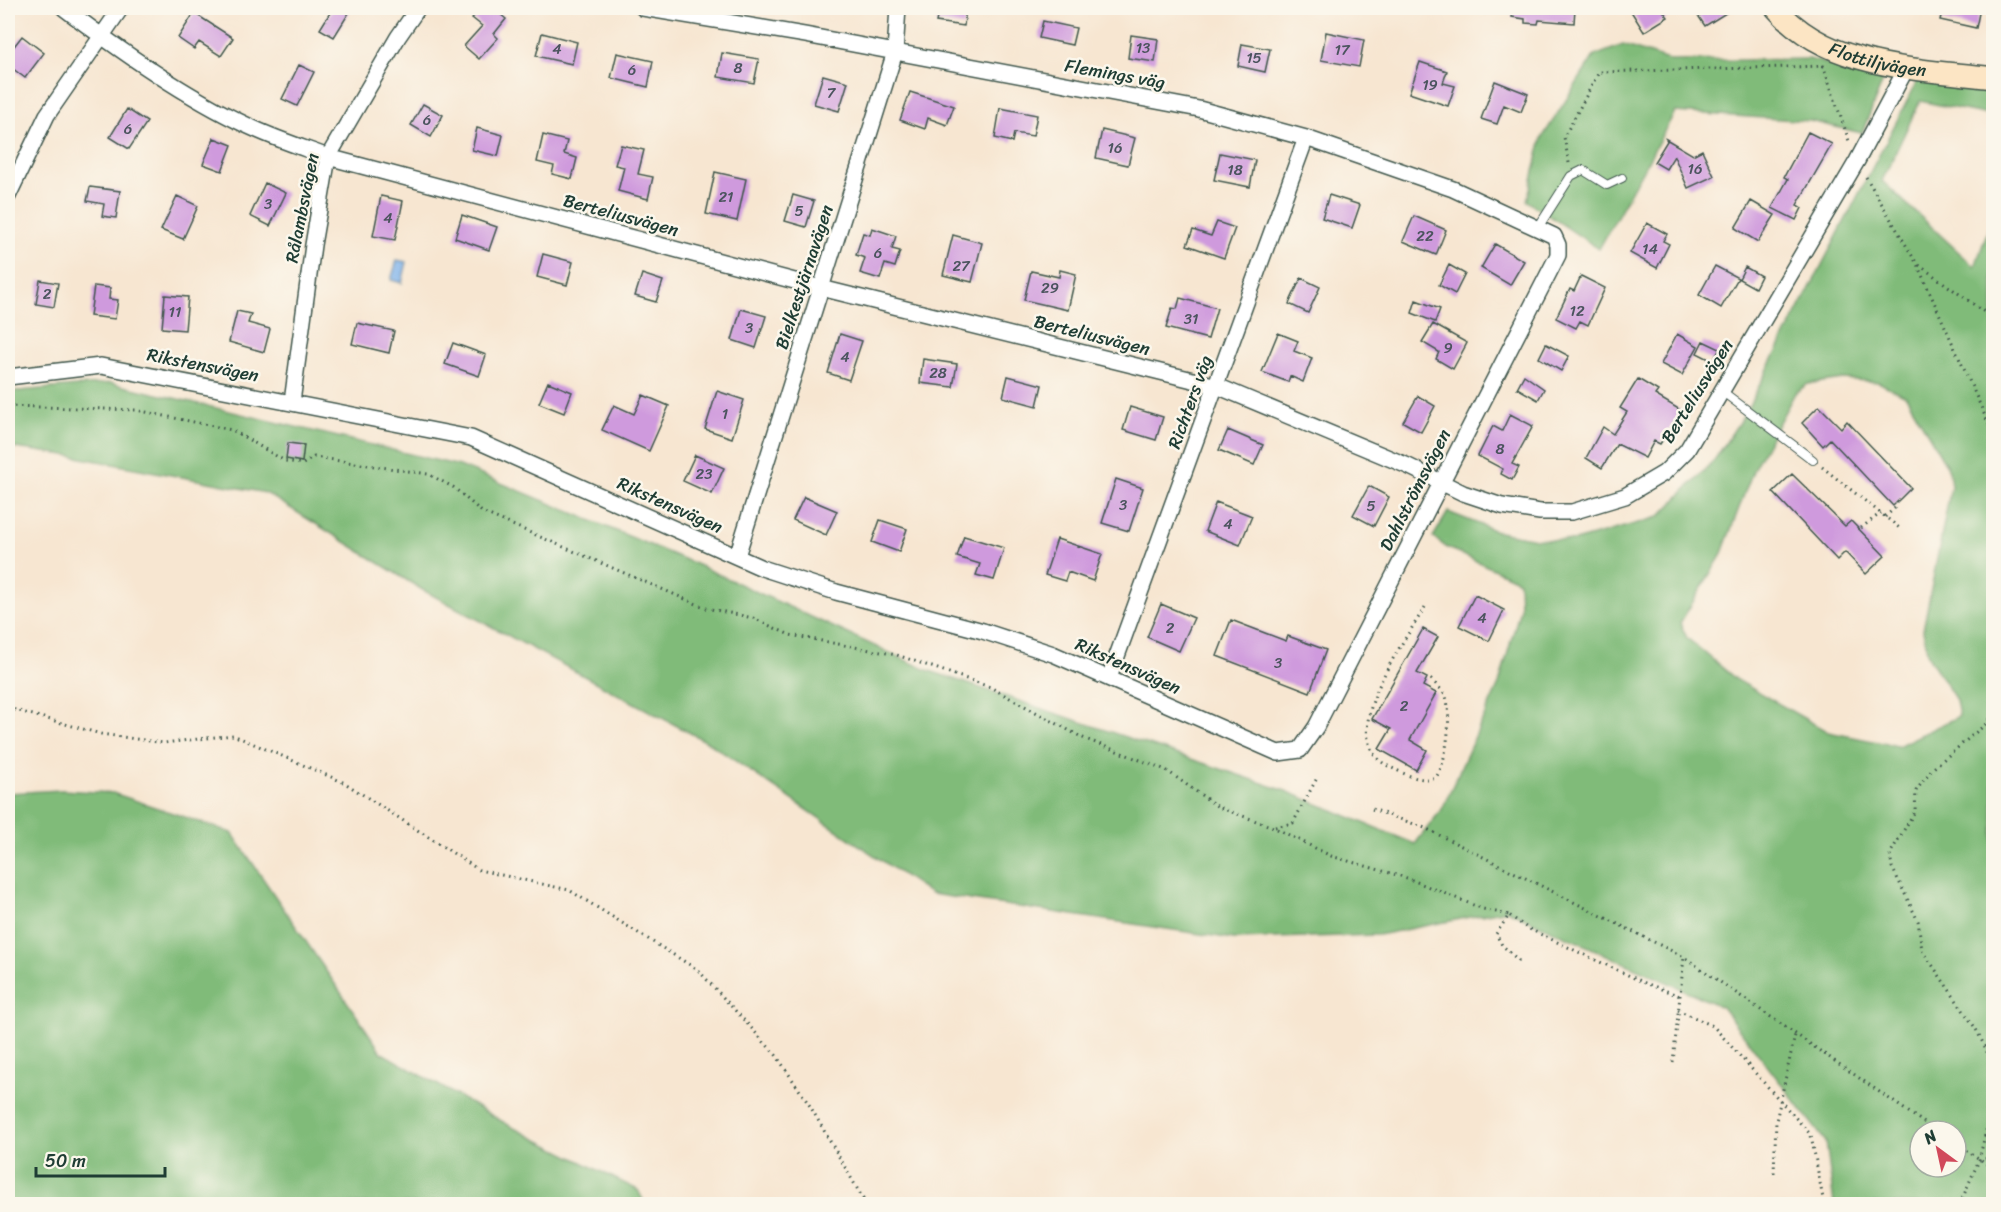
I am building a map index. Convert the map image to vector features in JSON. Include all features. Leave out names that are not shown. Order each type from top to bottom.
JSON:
[{"type":"street","name":"Berteliusvägen","points":[[64,8],[102,37],[216,109],[255,129],[328,157],[821,288],[1217,386],[1408,466],[1441,483],[1502,506],[1540,512],[1572,512],[1625,496],[1665,473],[1687,450],[1857,161],[1907,67]]},
{"type":"street","points":[[8,196],[47,115],[121,8]]},
{"type":"street","name":"Rålambsvägen","points":[[292,402],[313,245],[328,157],[418,8]]},
{"type":"street","name":"Flemings väg","points":[[643,8],[896,51],[1199,109],[1306,138],[1453,189],[1539,226],[1554,236],[1558,245]]},
{"type":"street","name":"Bielkestjärnavägen","points":[[736,556],[896,51],[898,8]]},
{"type":"street","name":"Flottiljvägen","points":[[1776,8],[1792,26],[1839,53],[1907,67],[1994,78]]},
{"type":"street","name":"Richters väg","points":[[1109,678],[1306,138]]},
{"type":"street","name":"Dahlströmsvägen","points":[[1300,750],[1316,727],[1558,255],[1558,245]]},
{"type":"street","name":"Rikstensvägen","points":[[8,377],[101,366],[471,438],[736,556],[836,592],[983,631],[1053,654],[1278,753],[1300,750]]},
{"type":"lane","points":[[1539,226],[1571,176],[1583,170],[1607,185],[1622,178]]},
{"type":"lane","points":[[1723,392],[1813,460]]},
{"type":"path","points":[[1821,60],[1857,161],[1917,264],[1994,436]]},
{"type":"path","points":[[1571,176],[1564,137],[1599,72],[1834,66]]},
{"type":"path","points":[[1917,264],[1994,319]]},
{"type":"path","points":[[8,406],[136,410],[232,430],[285,461],[303,464],[314,458],[428,474],[453,487],[482,512],[706,608],[753,618],[790,635],[897,655],[990,687],[1083,738],[1166,770],[1218,807],[1273,827],[1331,856],[1407,878],[1484,909],[1509,915],[1527,928],[1645,983],[1680,996]]},
{"type":"path","points":[[1813,460],[1902,530]]},
{"type":"path","points":[[1885,517],[1897,506]]},
{"type":"path","points":[[1861,528],[1881,513]]},
{"type":"path","points":[[1425,607],[1382,680],[1370,707],[1367,722],[1370,747],[1375,757],[1382,764],[1419,779],[1436,777],[1442,770],[1444,759],[1448,716],[1445,696],[1430,678]]},
{"type":"path","points":[[8,708],[100,734],[164,743],[233,735],[345,783],[479,870],[569,890],[698,970],[776,1055],[810,1106],[866,1204]]},
{"type":"path","points":[[1994,708],[1987,723],[1931,770],[1916,791],[1915,812],[1890,854],[1896,876],[1918,921],[1922,950],[1976,1029],[1986,1049],[1994,1075]]},
{"type":"path","points":[[1273,827],[1293,823],[1317,778]]},
{"type":"path","points":[[1372,809],[1425,828],[1683,957],[1918,1119]]},
{"type":"path","points":[[1509,915],[1496,934],[1502,945],[1520,961]]},
{"type":"path","points":[[1673,1062],[1683,957]]},
{"type":"path","points":[[1678,1010],[1713,1026],[1811,1135],[1824,1204]]},
{"type":"path","points":[[1774,1173],[1776,1121],[1794,1035]]},
{"type":"path","points":[[1960,1204],[1979,1160],[1994,1098]]},
{"type":"path","points":[[1968,1152],[1994,1168]]},
{"type":"path","points":[[1979,1160],[1994,1157]]},
{"type":"green space","points":[[1623,45],[1671,61],[1809,59],[1884,78],[1862,133],[1810,121],[1675,112],[1599,249],[1527,201],[1542,138],[1594,56]]},
{"type":"green space","points":[[1919,78],[1993,89],[1993,116],[1920,101],[1882,181],[1975,267],[1993,215],[1993,1204],[1834,1204],[1826,1142],[1722,1007],[1507,910],[1378,935],[1234,939],[931,894],[709,743],[421,589],[266,493],[66,455],[8,447],[8,392],[111,383],[460,466],[698,565],[927,670],[1286,791],[1415,844],[1442,809],[1499,684],[1520,609],[1519,581],[1446,547],[1433,537],[1448,512],[1499,532],[1536,539],[1575,541],[1659,517],[1715,459],[1745,413]],"holes":[[[1843,379],[1878,382],[1906,396],[1949,470],[1951,487],[1923,630],[1928,656],[1956,700],[1959,716],[1898,746],[1828,732],[1737,680],[1687,638],[1680,623],[1721,556],[1754,468],[1795,393],[1808,384]]]},
{"type":"green space","points":[[61,790],[113,793],[232,833],[382,1053],[512,1127],[638,1190],[645,1204],[8,1204],[8,793]]},
{"type":"water","points":[[397,260],[407,262],[402,283],[391,280]]},
{"type":"building","points":[[333,8],[352,8],[334,37],[320,29]]},
{"type":"building","points":[[482,8],[493,8],[506,19],[494,34],[498,38],[479,59],[464,46],[482,26],[472,18]]},
{"type":"building","points":[[939,8],[966,8],[964,26],[936,22]]},
{"type":"building","points":[[1512,8],[1575,8],[1574,23],[1539,20],[1538,24],[1525,23],[1525,19],[1512,17]]},
{"type":"building","points":[[1629,8],[1661,8],[1668,17],[1644,32]]},
{"type":"building","points":[[1693,8],[1734,8],[1705,26]]},
{"type":"building","points":[[1943,8],[1980,8],[1976,28],[1940,20]]},
{"type":"building","points":[[194,13],[233,38],[221,56],[199,42],[194,49],[178,38]]},
{"type":"building","points":[[1043,21],[1076,28],[1072,45],[1039,38]]},
{"type":"building","points":[[1326,32],[1364,40],[1359,67],[1321,60]]},
{"type":"building","points":[[542,33],[577,42],[572,64],[536,56]]},
{"type":"building","points":[[1131,35],[1158,39],[1155,62],[1128,58]]},
{"type":"building","points":[[22,36],[44,53],[25,78],[8,65],[8,54]]},
{"type":"building","points":[[1242,44],[1270,49],[1265,72],[1238,66]]},
{"type":"building","points":[[617,53],[653,61],[648,87],[611,78]]},
{"type":"building","points":[[722,53],[759,59],[754,83],[718,77]]},
{"type":"building","points":[[1420,62],[1447,71],[1443,83],[1455,86],[1448,106],[1409,93]]},
{"type":"building","points":[[299,65],[314,72],[297,106],[282,99]]},
{"type":"building","points":[[823,75],[848,82],[839,111],[814,104]]},
{"type":"building","points":[[1495,81],[1528,94],[1521,112],[1504,105],[1497,124],[1481,119]]},
{"type":"building","points":[[910,92],[954,106],[947,125],[928,118],[925,129],[900,120]]},
{"type":"building","points":[[423,104],[443,115],[431,137],[411,125]]},
{"type":"building","points":[[1000,108],[1037,115],[1033,136],[1014,133],[1012,142],[995,138]]},
{"type":"building","points":[[127,109],[147,122],[129,149],[110,137]]},
{"type":"building","points":[[477,128],[503,135],[498,156],[472,150]]},
{"type":"building","points":[[1102,130],[1135,138],[1128,165],[1096,158]]},
{"type":"building","points":[[1808,132],[1832,144],[1797,205],[1802,208],[1796,220],[1772,208],[1788,179],[1784,177]]},
{"type":"building","points":[[543,135],[567,141],[564,154],[577,158],[572,179],[552,174],[554,166],[537,162]]},
{"type":"building","points":[[214,138],[232,145],[222,171],[203,164]]},
{"type":"building","points":[[1666,139],[1693,155],[1702,150],[1714,176],[1688,188],[1674,156],[1666,169],[1654,162],[1667,141]]},
{"type":"building","points":[[621,145],[644,150],[638,174],[653,177],[648,199],[618,191],[624,167],[615,165]]},
{"type":"building","points":[[1220,153],[1255,160],[1250,187],[1214,180]]},
{"type":"building","points":[[715,172],[746,179],[737,221],[706,214]]},
{"type":"building","points":[[265,183],[286,193],[270,226],[250,216]]},
{"type":"building","points":[[90,187],[120,191],[116,218],[102,216],[104,204],[87,201]]},
{"type":"building","points":[[793,195],[814,201],[806,227],[785,221]]},
{"type":"building","points":[[1329,195],[1360,205],[1352,228],[1322,218]]},
{"type":"building","points":[[177,196],[198,206],[183,239],[161,230]]},
{"type":"building","points":[[381,196],[403,201],[395,240],[373,236]]},
{"type":"building","points":[[1751,201],[1775,215],[1758,242],[1735,228]]},
{"type":"building","points":[[462,215],[497,227],[489,250],[455,238]]},
{"type":"building","points":[[1414,216],[1446,230],[1436,255],[1403,241]]},
{"type":"building","points":[[1217,222],[1235,228],[1224,258],[1187,245],[1193,230],[1211,236]]},
{"type":"building","points":[[1647,223],[1667,234],[1663,241],[1669,244],[1657,268],[1630,253]]},
{"type":"building","points":[[872,228],[896,236],[892,249],[900,251],[895,267],[885,264],[880,279],[860,273],[865,258],[856,255],[863,233],[870,235]]},
{"type":"building","points":[[953,235],[982,243],[972,282],[943,275]]},
{"type":"building","points":[[1495,244],[1524,261],[1510,285],[1481,268]]},
{"type":"building","points":[[543,254],[573,262],[567,285],[537,277]]},
{"type":"building","points":[[1449,265],[1465,274],[1455,294],[1439,285]]},
{"type":"building","points":[[1715,266],[1738,278],[1721,308],[1699,295]]},
{"type":"building","points":[[1745,267],[1761,276],[1755,288],[1739,279]]},
{"type":"building","points":[[1060,270],[1076,274],[1068,310],[1024,300],[1031,271],[1059,277]]},
{"type":"building","points":[[642,274],[663,281],[656,302],[635,296]]},
{"type":"building","points":[[1581,276],[1605,288],[1588,325],[1580,321],[1576,328],[1556,318],[1570,289],[1574,291]]},
{"type":"building","points":[[1301,278],[1320,287],[1308,313],[1289,304]]},
{"type":"building","points":[[40,280],[58,283],[54,307],[36,304]]},
{"type":"building","points":[[94,286],[110,288],[109,299],[118,300],[115,319],[90,316]]},
{"type":"building","points":[[165,295],[188,297],[185,330],[162,328]]},
{"type":"building","points":[[1180,298],[1217,308],[1208,339],[1166,328],[1172,308],[1177,309]]},
{"type":"building","points":[[1416,300],[1440,309],[1435,322],[1412,313]]},
{"type":"building","points":[[741,309],[766,316],[756,348],[732,340]]},
{"type":"building","points":[[237,311],[251,314],[248,323],[270,329],[264,352],[229,342]]},
{"type":"building","points":[[357,323],[394,331],[389,353],[352,344]]},
{"type":"building","points":[[1433,324],[1467,343],[1453,369],[1436,359],[1439,352],[1422,342]]},
{"type":"building","points":[[1278,333],[1298,341],[1294,351],[1312,358],[1303,382],[1290,376],[1288,382],[1262,372]]},
{"type":"building","points":[[840,334],[862,341],[849,380],[828,373]]},
{"type":"building","points":[[1677,334],[1698,346],[1682,375],[1661,364]]},
{"type":"building","points":[[1703,341],[1720,349],[1713,361],[1697,353]]},
{"type":"building","points":[[453,343],[486,355],[479,376],[445,364]]},
{"type":"building","points":[[1546,344],[1569,356],[1561,371],[1539,358]]},
{"type":"building","points":[[923,359],[957,364],[953,387],[920,383]]},
{"type":"building","points":[[1524,375],[1544,389],[1538,400],[1517,388]]},
{"type":"building","points":[[1008,376],[1042,385],[1037,406],[1003,397]]},
{"type":"building","points":[[1638,379],[1658,391],[1655,395],[1682,411],[1660,444],[1654,441],[1645,458],[1617,444],[1602,468],[1586,458],[1603,427],[1613,434],[1627,412],[1620,408]]},
{"type":"building","points":[[548,382],[572,392],[564,413],[539,403]]},
{"type":"building","points":[[717,391],[744,400],[732,438],[705,429]]},
{"type":"building","points":[[643,395],[669,406],[649,451],[602,430],[614,405],[634,414]]},
{"type":"building","points":[[1418,396],[1435,406],[1421,432],[1403,422]]},
{"type":"building","points":[[1819,406],[1841,428],[1847,421],[1911,488],[1893,506],[1830,439],[1823,446],[1802,423]]},
{"type":"building","points":[[1130,407],[1163,417],[1156,440],[1123,430]]},
{"type":"building","points":[[1510,414],[1533,426],[1512,464],[1519,467],[1512,480],[1501,474],[1503,469],[1478,456],[1493,426],[1502,431]]},
{"type":"building","points":[[1228,430],[1263,445],[1254,465],[1219,450]]},
{"type":"building","points":[[288,443],[304,445],[302,462],[286,459]]},
{"type":"building","points":[[695,455],[724,468],[712,494],[683,481]]},
{"type":"building","points":[[1792,474],[1845,526],[1851,521],[1885,556],[1866,574],[1845,552],[1837,560],[1773,492]]},
{"type":"building","points":[[1116,479],[1143,488],[1129,531],[1102,523]]},
{"type":"building","points":[[1369,486],[1389,497],[1374,526],[1353,515]]},
{"type":"building","points":[[804,497],[837,511],[826,535],[793,520]]},
{"type":"building","points":[[1216,502],[1252,516],[1240,545],[1205,531]]},
{"type":"building","points":[[880,520],[907,529],[899,552],[872,542]]},
{"type":"building","points":[[964,536],[1004,548],[994,580],[976,575],[980,564],[957,557]]},
{"type":"building","points":[[1057,539],[1102,554],[1093,581],[1068,572],[1065,581],[1045,575]]},
{"type":"building","points":[[1475,595],[1504,610],[1489,641],[1459,626]]},
{"type":"building","points":[[1161,604],[1194,618],[1179,651],[1147,637]]},
{"type":"building","points":[[1231,620],[1286,641],[1288,636],[1326,650],[1310,692],[1217,656]]},
{"type":"building","points":[[1423,629],[1438,637],[1417,673],[1427,678],[1423,686],[1436,693],[1410,740],[1427,750],[1416,770],[1379,749],[1391,729],[1372,719]]}]
